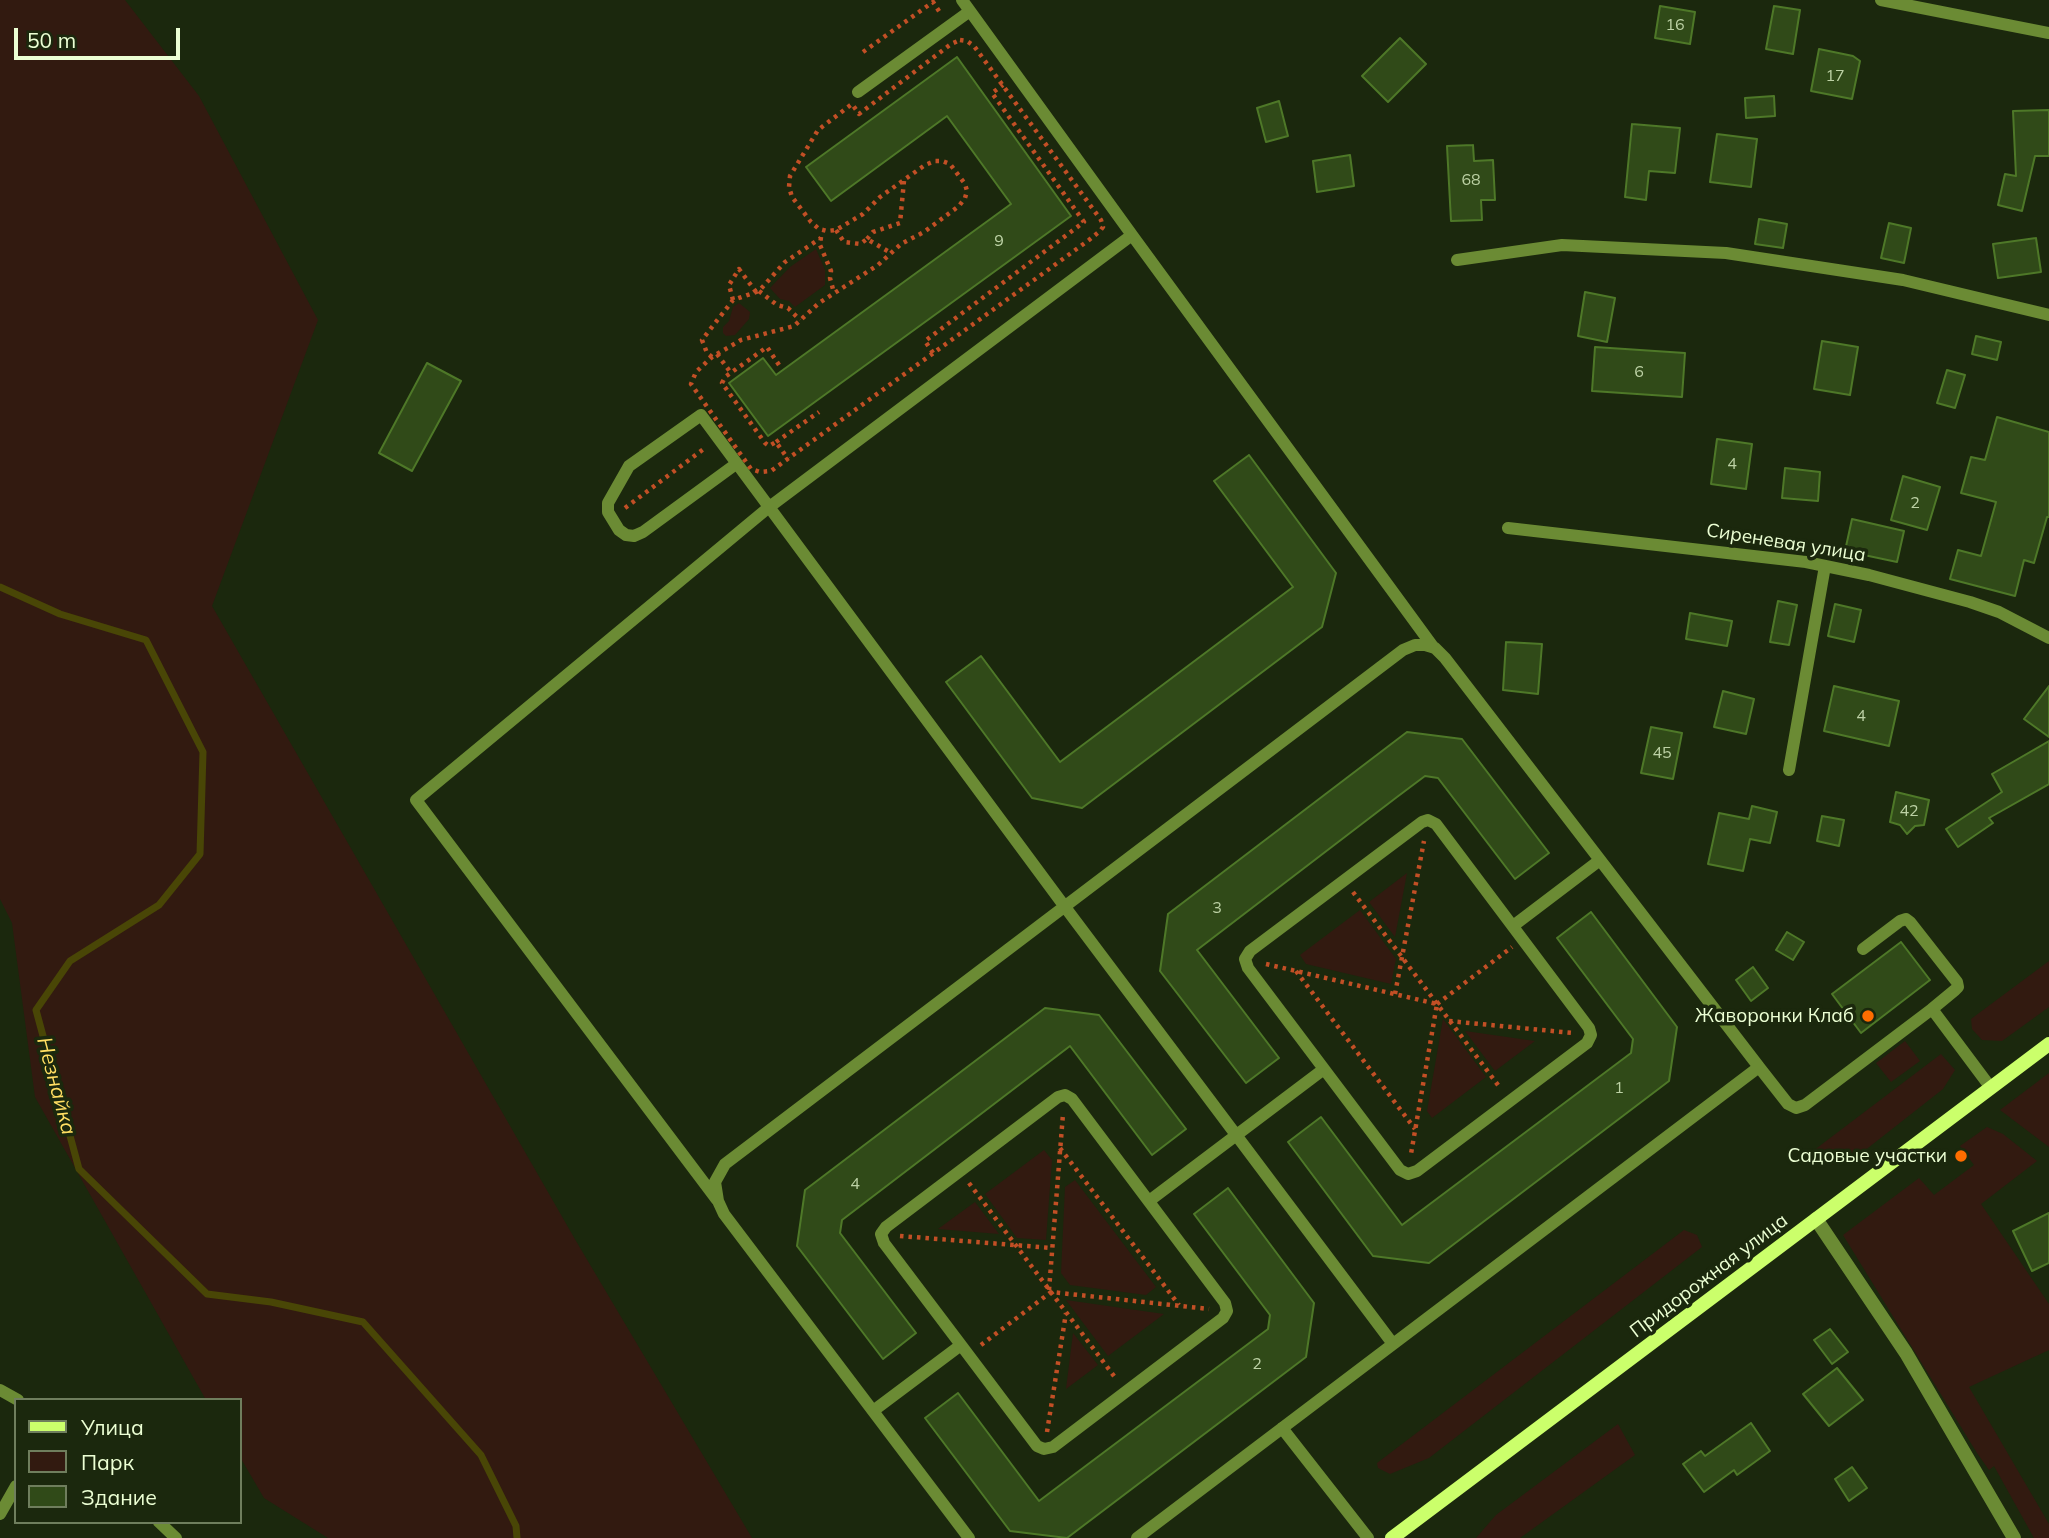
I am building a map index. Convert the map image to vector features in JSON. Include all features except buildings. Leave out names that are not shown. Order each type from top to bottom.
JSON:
[{"type":"main road","name":"Придорожная улица","points":[[1392,1538],[2049,1044]]},
{"type":"street","points":[[1816,1219],[1906,1353],[2014,1538]]},
{"type":"lane","points":[[1881,0],[2049,33]]},
{"type":"lane","points":[[858,92],[950,25],[966,5],[1435,648],[1788,1104],[1796,1108],[1805,1105],[1958,987],[1906,919],[1863,949]]},
{"type":"lane","points":[[969,1538],[416,800],[768,508],[1132,235]]},
{"type":"lane","points":[[1457,260],[1562,245],[1726,253],[1903,280],[2049,314]]},
{"type":"lane","points":[[736,464],[634,536],[619,530],[608,512],[608,503],[629,467],[701,415],[722,436],[736,464],[768,508],[1393,1344]]},
{"type":"lane","name":"Сиреневая улица","points":[[1508,528],[1806,562],[1870,575],[1999,612],[2049,638]]},
{"type":"lane","points":[[1789,770],[1825,566]]},
{"type":"lane","points":[[718,1201],[715,1182],[725,1164],[1404,650],[1415,645],[1435,648]]},
{"type":"lane","points":[[1428,820],[1436,824],[1589,1028],[1591,1035],[1587,1043],[1417,1171],[1408,1174],[1400,1170],[1248,968],[1245,959],[1250,951],[1344,880],[1422,822],[1428,820]]},
{"type":"lane","points":[[1513,926],[1600,860]]},
{"type":"lane","points":[[1932,1009],[1992,1088]]},
{"type":"lane","points":[[1137,1538],[1759,1067]]},
{"type":"lane","points":[[1149,1202],[1324,1069]]},
{"type":"lane","points":[[1065,1095],[1072,1099],[1225,1303],[1227,1311],[1223,1318],[1126,1392],[1053,1447],[1044,1450],[1037,1446],[964,1350],[884,1243],[881,1234],[886,1227],[960,1171],[1058,1097],[1065,1095]]},
{"type":"lane","points":[[873,1411],[964,1350]]},
{"type":"lane","points":[[1282,1428],[1368,1538]]},
{"type":"lane","points":[[0,1514],[14,1490]]},
{"type":"lane","points":[[161,1524],[176,1538]]},
{"type":"path","points":[[863,52],[933,2],[960,40]]},
{"type":"path","points":[[960,40],[974,46],[1101,220],[1103,227],[1100,232],[771,471],[751,469],[722,436],[691,384],[696,372],[741,340],[794,326],[819,303],[878,265],[901,244],[924,232],[959,206],[967,191],[950,164],[934,161],[880,197],[863,214],[836,230],[822,230],[811,222],[792,197],[790,176],[818,130],[852,104],[859,114],[960,40]]},
{"type":"path","points":[[933,353],[925,341],[1084,222],[992,93],[1003,85]]},
{"type":"path","points":[[836,230],[844,242],[860,244],[873,232],[900,223],[904,180]]},
{"type":"path","points":[[822,230],[820,245],[831,271],[834,293]]},
{"type":"path","points":[[731,373],[715,356],[707,353],[702,340],[733,300],[758,291],[785,262],[821,238]]},
{"type":"path","points":[[867,239],[891,253]]},
{"type":"path","points":[[733,300],[729,285],[739,269],[758,291],[777,305],[788,308],[800,320]]},
{"type":"path","points":[[779,365],[767,347],[725,377],[722,383],[765,443],[769,446],[776,442],[819,412]]},
{"type":"path","points":[[621,510],[722,436]]},
{"type":"path","points":[[776,442],[788,459]]},
{"type":"path","points":[[1395,994],[1428,820]]},
{"type":"path","points":[[1344,880],[1510,1101]]},
{"type":"path","points":[[1408,1174],[1437,1004],[1522,939]]},
{"type":"path","points":[[1245,959],[1437,1004]]},
{"type":"path","points":[[1296,971],[1416,1129]]},
{"type":"path","points":[[1449,1021],[1591,1035]]},
{"type":"path","points":[[1050,1291],[1065,1095]]},
{"type":"path","points":[[1060,1148],[1179,1306]]},
{"type":"path","points":[[960,1171],[1126,1392]]},
{"type":"path","points":[[881,1234],[1052,1248]]},
{"type":"path","points":[[964,1350],[1050,1291],[1227,1311]]},
{"type":"path","points":[[1044,1450],[1066,1312]]},
{"type":"green space","points":[[0,0],[125,0],[199,96],[318,320],[212,606],[576,1241],[752,1538],[328,1538],[264,1498],[242,1460],[242,1398],[205,1398],[35,1097],[12,923],[0,899]]},
{"type":"green space","points":[[816,249],[825,270],[825,285],[795,307],[789,301],[780,299],[770,288],[790,267]]},
{"type":"green space","points":[[739,303],[750,312],[749,319],[735,335],[726,336],[723,327],[729,321],[733,307]]},
{"type":"green space","points":[[1407,873],[1395,937],[1369,902]]},
{"type":"green space","points":[[1360,910],[1396,959],[1391,984],[1306,964],[1300,955]]},
{"type":"green space","points":[[2049,961],[2049,1007],[2002,1041],[1982,1040],[1972,1029],[1971,1019]]},
{"type":"green space","points":[[1443,1019],[1486,1077],[1432,1118],[1427,1111]]},
{"type":"green space","points":[[1465,1031],[1535,1041],[1495,1071]]},
{"type":"green space","points":[[1905,1041],[1920,1061],[1891,1082],[1876,1063]]},
{"type":"green space","points":[[1941,1054],[1955,1070],[1943,1089],[1859,1155],[1833,1165],[1817,1163],[1809,1154]]},
{"type":"green space","points":[[2049,1073],[2049,1147],[2000,1110]]},
{"type":"green space","points":[[1987,1127],[2003,1134],[2037,1161],[1981,1204],[2049,1304],[2049,1350],[1969,1387],[2049,1524],[2049,1538],[2034,1538],[1994,1466],[1989,1470],[1977,1453],[1843,1235],[1919,1178],[1934,1195],[1974,1165],[1960,1146]]},
{"type":"green space","points":[[1044,1150],[1052,1160],[1046,1240],[1017,1238],[985,1194]]},
{"type":"green space","points":[[1075,1180],[1156,1287],[1146,1295],[1070,1285],[1061,1273],[1065,1187]]},
{"type":"green space","points":[[975,1202],[999,1234],[938,1229]]},
{"type":"green space","points":[[1684,1230],[1697,1235],[1702,1247],[1429,1458],[1390,1474],[1378,1468],[1377,1463]]},
{"type":"green space","points":[[1066,1300],[1164,1314],[1108,1356]]},
{"type":"green space","points":[[1073,1333],[1098,1365],[1066,1389]]},
{"type":"green space","points":[[1618,1424],[1635,1455],[1520,1538],[1476,1538],[1496,1515]]},
{"type":"waterway","name":"Незнайка","points":[[0,587],[60,614],[146,640],[203,752],[200,854],[159,905],[70,961],[36,1010],[79,1169],[207,1294],[271,1302],[363,1322],[481,1455],[516,1526],[517,1538]]},
{"type":"place","name":"Жаворонки Клаб","points":[[1868,1016]]},
{"type":"place","name":"Садовые участки","points":[[1961,1156]]}]
